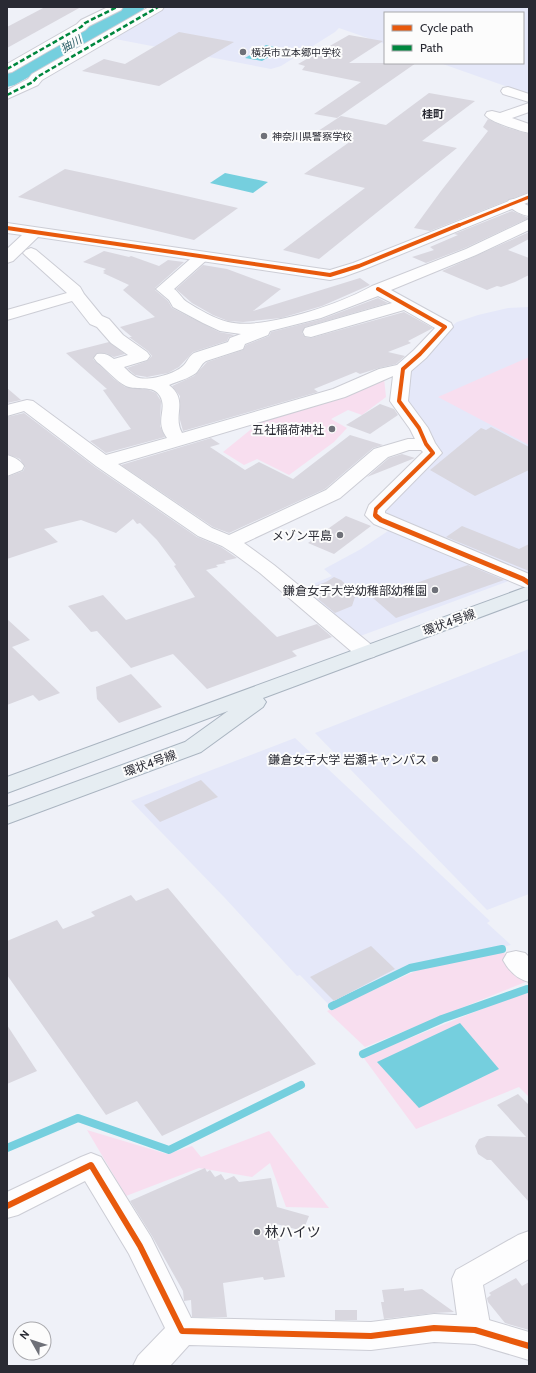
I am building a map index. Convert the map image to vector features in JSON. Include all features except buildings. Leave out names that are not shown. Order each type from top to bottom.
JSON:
[{"type":"main road","name":"環状4号線","points":[[7,785],[529,592]]},
{"type":"main road","name":"環状4号線","points":[[7,816],[193,747],[279,685]]},
{"type":"street","points":[[7,69],[81,27],[85,23],[117,7]]},
{"type":"street","points":[[13,88],[158,7]]},
{"type":"street","points":[[508,91],[529,98]]},
{"type":"street","points":[[529,107],[495,116],[529,129]]},
{"type":"street","points":[[7,228],[322,274],[337,274],[529,197]]},
{"type":"street","points":[[514,203],[529,212]]},
{"type":"street","points":[[32,253],[74,290],[76,295],[96,320],[103,323],[118,339],[141,356],[107,362],[131,382],[157,384],[185,372],[191,368],[195,360],[200,357],[237,345],[236,342],[270,328],[366,296],[378,289],[471,252],[529,224]]},
{"type":"street","points":[[7,258],[34,232]]},
{"type":"street","points":[[202,257],[164,289],[175,297],[179,304],[226,327],[247,329],[270,328]]},
{"type":"street","points":[[103,462],[339,393],[385,373],[403,369],[420,354],[445,327],[378,289]]},
{"type":"street","points":[[7,315],[76,295]]},
{"type":"street","points":[[311,332],[404,305]]},
{"type":"street","points":[[403,369],[400,401],[419,428],[426,444],[433,453],[376,509],[375,515],[381,520],[523,579],[529,583]]},
{"type":"street","points":[[157,384],[167,392],[172,403],[168,420],[172,432],[178,440]]},
{"type":"street","points":[[7,411],[27,405],[103,462],[204,532],[229,542],[267,569],[366,652]]},
{"type":"street","points":[[229,542],[333,494],[381,453],[408,445],[426,444]]},
{"type":"street","points":[[7,461],[15,466],[7,470]]},
{"type":"street","points":[[7,1206],[91,1165],[140,1246],[182,1331]]},
{"type":"street","points":[[475,1330],[467,1279],[529,1244]]},
{"type":"street","points":[[149,1366],[182,1331],[371,1336],[434,1328],[475,1330],[529,1346]]},
{"type":"shaded area","name":"横浜市立本郷中学校","points":[[162,7],[529,7],[529,96],[443,64],[524,64],[524,12],[384,12],[384,44],[339,28],[281,66],[271,69],[110,38]]},
{"type":"shaded area","points":[[529,307],[529,574],[524,575],[380,511],[437,456],[438,447],[433,443],[406,400],[411,367],[445,331],[457,322],[508,308]]},
{"type":"shaded area","points":[[529,357],[529,445],[438,397]]},
{"type":"shaded area","name":"五社稲荷神社","points":[[384,378],[386,397],[362,415],[348,410],[331,419],[347,428],[334,442],[289,475],[257,459],[244,465],[223,452],[266,417],[275,418],[354,393]]},
{"type":"shaded area","points":[[391,529],[514,579],[355,638],[299,590],[332,576],[324,569],[361,549]]},
{"type":"shaded area","name":"鎌倉女子大学 岩瀬キャンパス","points":[[529,649],[529,894],[487,910],[315,733]]},
{"type":"shaded area","points":[[295,738],[490,921],[487,923],[511,945],[421,962],[329,1005],[300,975],[297,976],[224,897],[131,801]]},
{"type":"shaded area","points":[[503,952],[528,981],[365,1047],[327,1011],[420,969]]},
{"type":"shaded area","points":[[529,990],[529,1097],[519,1087],[416,1129],[363,1057]]},
{"type":"shaded area","points":[[87,1130],[167,1154],[192,1146],[201,1157],[269,1131],[329,1208],[286,1207],[270,1163],[252,1177],[199,1168],[126,1196]]},
{"type":"water","points":[[266,45],[282,49],[262,61],[245,58]]},
{"type":"water","points":[[225,173],[268,182],[253,193],[210,183]]},
{"type":"water","points":[[460,1023],[499,1069],[419,1108],[377,1062]]},
{"type":"waterway","name":"㹨川","points":[[7,80],[135,7]]},
{"type":"waterway","points":[[332,1006],[410,968],[502,949]]},
{"type":"waterway","points":[[363,1054],[442,1019],[527,989]]},
{"type":"waterway","points":[[7,1148],[78,1118],[169,1150],[301,1085]]},
{"type":"marked path","points":[[7,69],[81,27],[85,23],[117,7]]},
{"type":"marked path","points":[[7,95],[33,82],[37,77],[158,7]]},
{"type":"cycle path","points":[[7,228],[330,275],[359,266],[529,197]]},
{"type":"cycle path","points":[[378,289],[445,327],[420,354],[403,369],[399,401],[419,428],[426,444],[433,453],[376,509],[375,515],[381,520],[523,579],[529,583]]},
{"type":"cycle path","points":[[7,1206],[91,1165],[140,1246],[182,1331],[371,1336],[434,1328],[475,1330],[529,1346]]},
{"type":"place","name":"横浜市立本郷中学校","points":[[243,52]]},
{"type":"place","name":"神奈川県警察学校","points":[[264,136]]},
{"type":"place","name":"五社稲荷神社","points":[[332,429]]},
{"type":"place","name":"メゾン平島","points":[[340,535]]},
{"type":"place","name":"鎌倉女子大学幼稚部幼稚園","points":[[435,590]]},
{"type":"place","name":"鎌倉女子大学 岩瀬キャンパス","points":[[435,759]]},
{"type":"place","name":"林ハイツ","points":[[257,1232]]},
{"type":"district","name":"桂町","points":[[433,114]]}]
